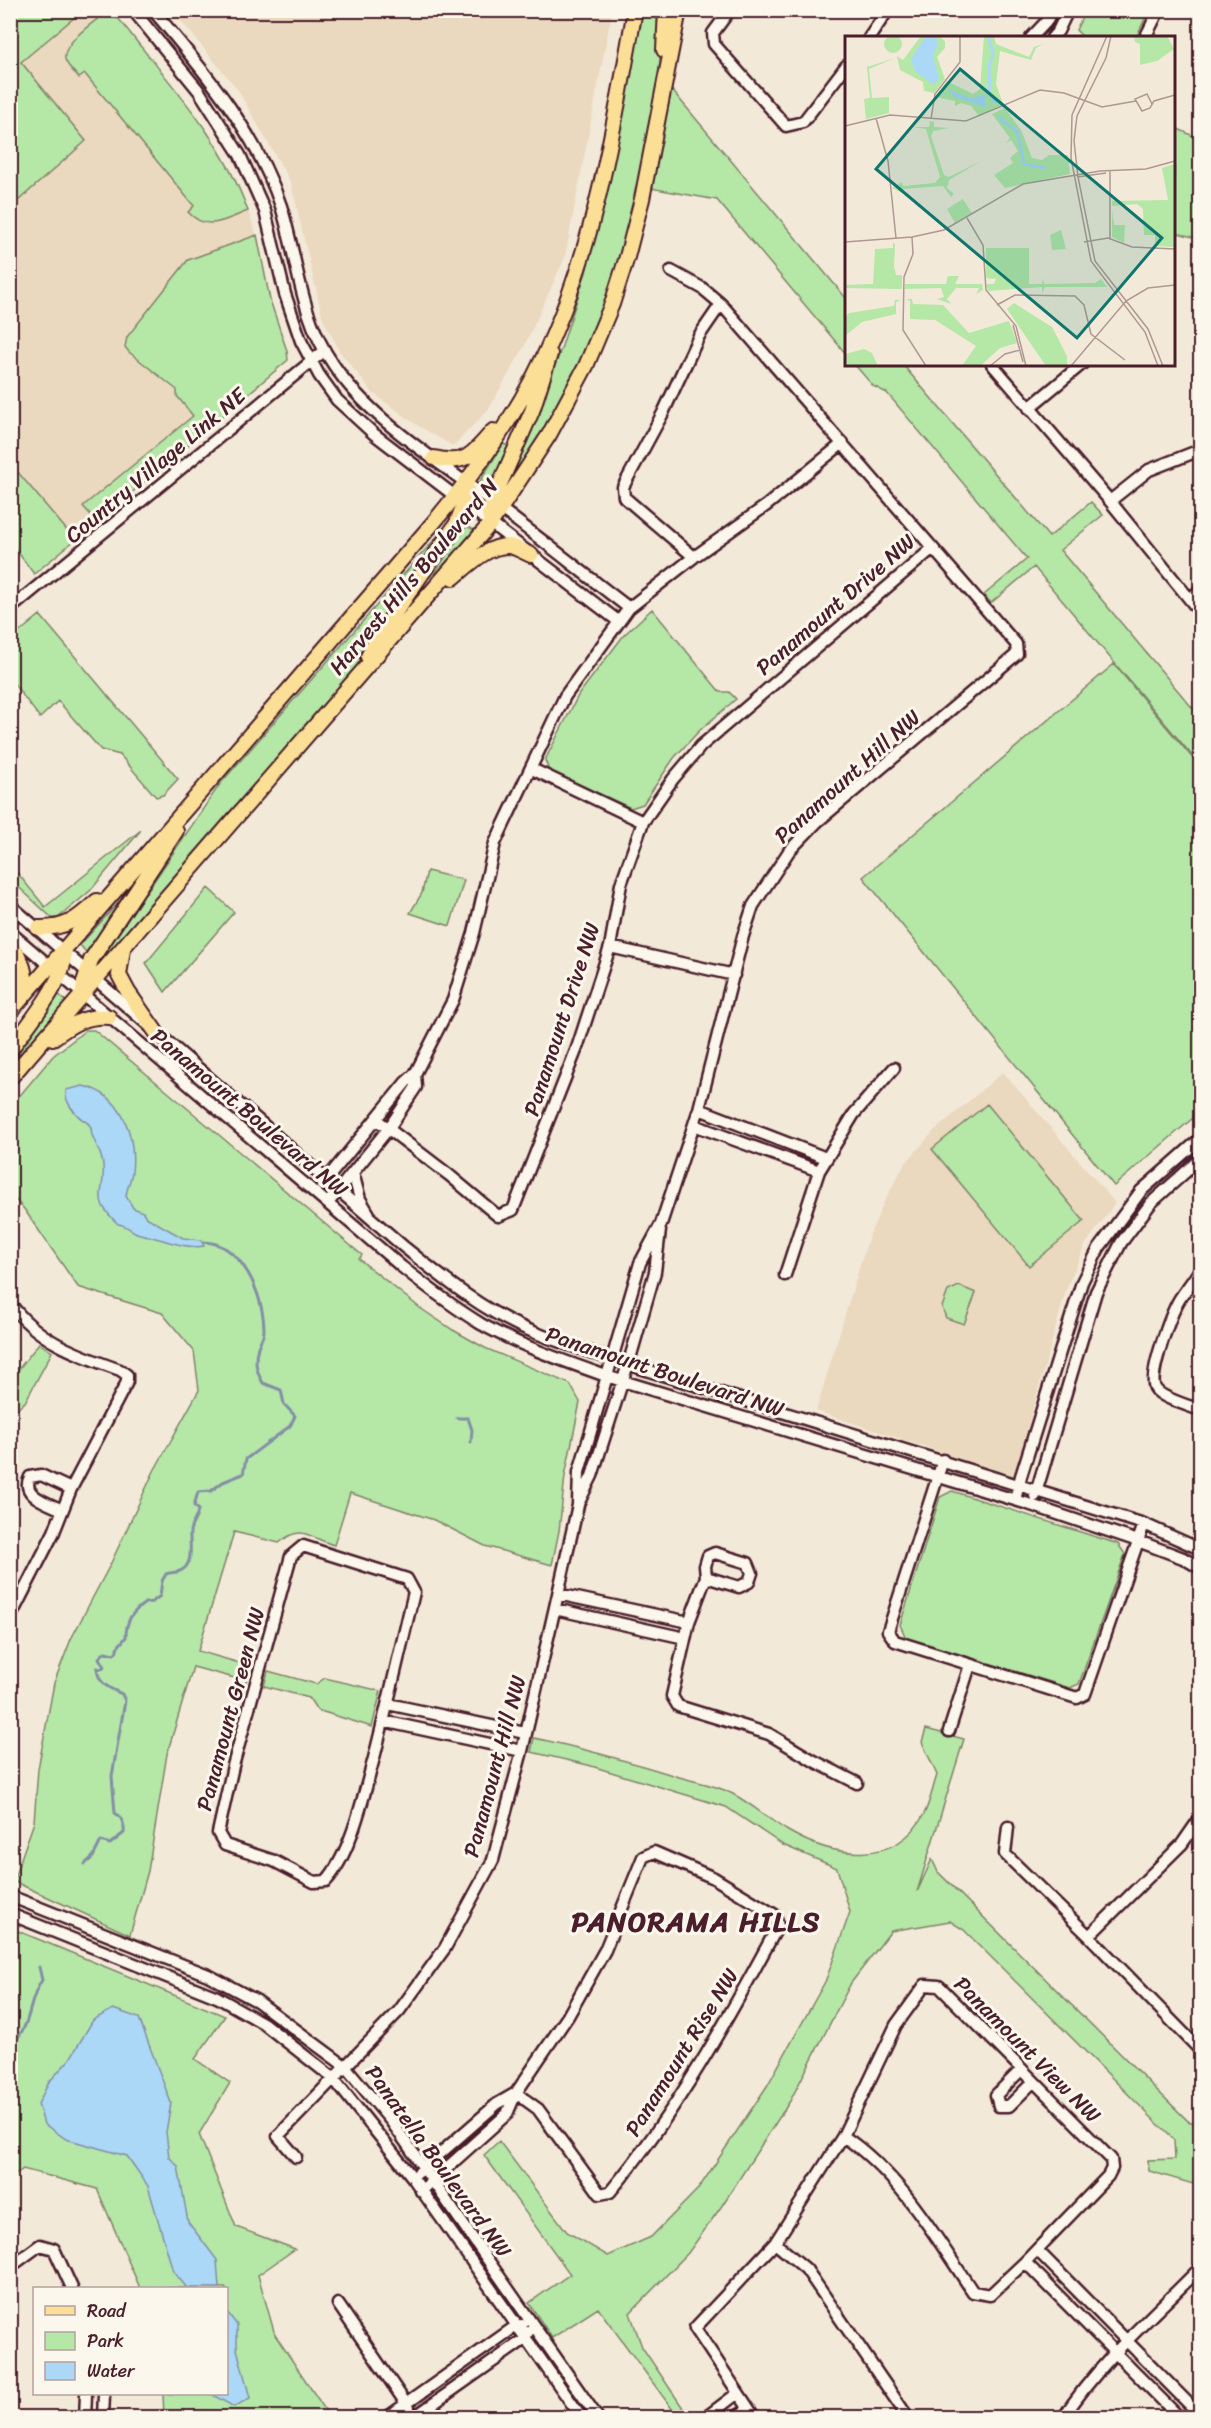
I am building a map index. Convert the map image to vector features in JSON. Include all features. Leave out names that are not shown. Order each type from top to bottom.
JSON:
[{"type":"main road","name":"Harvest Hills Boulevard N","points":[[466,483],[521,397],[555,332],[585,248],[634,10]]},
{"type":"main road","points":[[664,82],[666,10]]},
{"type":"main road","name":"Harvest Hills Boulevard N","points":[[10,1078],[83,994],[91,976],[123,947],[362,670],[428,599],[491,523],[497,505],[549,435],[586,366],[612,304],[627,257],[642,199],[679,10]]},
{"type":"main road","points":[[497,505],[532,411],[547,366],[555,332]]},
{"type":"main road","points":[[434,458],[455,462],[467,456],[482,444],[521,397]]},
{"type":"main road","points":[[362,670],[374,643],[457,523],[460,500],[468,493],[466,483]]},
{"type":"main road","name":"Harvest Hills Boulevard N","points":[[64,952],[205,786],[460,500]]},
{"type":"main road","points":[[428,599],[480,556],[496,548],[510,546],[531,555]]},
{"type":"main road","points":[[91,976],[91,960],[205,786]]},
{"type":"main road","points":[[38,928],[56,928],[72,922],[139,863]]},
{"type":"main road","points":[[10,944],[25,970],[26,993]]},
{"type":"main road","points":[[123,947],[119,975],[156,1032]]},
{"type":"main road","points":[[10,1012],[26,993],[64,964],[64,952]]},
{"type":"main road","points":[[10,1050],[54,971]]},
{"type":"main road","points":[[30,1056],[79,1020],[96,1016],[108,1017]]},
{"type":"street","points":[[133,10],[199,91],[240,155],[265,211],[285,294],[298,333],[310,360],[337,400],[460,500],[618,621]]},
{"type":"street","points":[[153,10],[210,79],[234,112],[255,149],[280,205],[314,334],[350,388],[434,458],[629,608]]},
{"type":"street","points":[[730,10],[713,33],[714,44],[786,126],[803,122],[845,67]]},
{"type":"street","points":[[875,35],[888,10]]},
{"type":"street","points":[[1033,36],[1046,22],[1052,10]]},
{"type":"street","points":[[1046,22],[1055,34],[1068,10]]},
{"type":"street","points":[[1146,36],[1159,10]]},
{"type":"street","name":"Panamount Drive NW","points":[[377,1120],[498,1216],[513,1210],[577,1048],[610,947],[621,884],[643,822],[673,779],[701,746],[933,548],[721,304],[702,288],[672,271]]},
{"type":"street","points":[[694,557],[624,497],[623,487],[663,413],[699,336],[721,304]]},
{"type":"street","name":"Country Village Link NE","points":[[10,609],[310,360],[324,351]]},
{"type":"street","points":[[994,366],[1110,501],[1200,612]]},
{"type":"street","points":[[1029,408],[1080,366]]},
{"type":"street","points":[[316,1193],[406,1082],[415,1074],[453,1000],[474,933],[495,843],[565,696],[629,608],[694,557],[767,505],[843,442]]},
{"type":"street","points":[[1110,501],[1149,470],[1200,450]]},
{"type":"street","name":"Panamount Hill NW","points":[[296,2157],[278,2136],[399,2011],[445,1948],[493,1860],[522,1751],[555,1609],[578,1505],[579,1472],[640,1263],[661,1224],[699,1109],[743,936],[753,906],[789,851],[817,822],[1017,654],[1016,644],[933,548]]},
{"type":"street","points":[[1190,599],[1200,590]]},
{"type":"street","points":[[532,769],[643,822]]},
{"type":"street","name":"Panamount Boulevard NW","points":[[10,905],[338,1191],[450,1284],[494,1312],[535,1333],[611,1359],[1144,1524],[1200,1549]]},
{"type":"street","name":"Panamount Boulevard NW","points":[[10,932],[402,1267],[441,1298],[483,1324],[539,1351],[606,1376],[1032,1505],[1138,1541],[1183,1558],[1200,1568]]},
{"type":"street","points":[[610,947],[734,975]]},
{"type":"street","points":[[785,1275],[819,1171],[854,1114],[894,1068]]},
{"type":"street","points":[[328,1203],[389,1128],[416,1087],[415,1074]]},
{"type":"street","points":[[699,1109],[826,1158]]},
{"type":"street","points":[[694,1125],[819,1171]]},
{"type":"street","points":[[1016,1500],[1079,1289],[1099,1248],[1141,1191],[1200,1139]]},
{"type":"street","points":[[1032,1505],[1101,1282],[1121,1243],[1151,1203],[1200,1159]]},
{"type":"street","points":[[353,1173],[360,1199],[372,1219]]},
{"type":"street","name":"Panamount Hill NW","points":[[578,1505],[592,1476],[629,1364],[655,1272],[661,1224]]},
{"type":"street","points":[[1200,1269],[1178,1302],[1153,1376],[1155,1388],[1161,1394],[1200,1410]]},
{"type":"street","points":[[10,1303],[20,1317],[52,1342],[127,1375],[127,1382],[71,1489],[54,1532],[10,1618]]},
{"type":"street","points":[[828,1443],[833,1426]]},
{"type":"street","points":[[943,1461],[888,1631],[895,1641],[970,1665],[1077,1698],[1085,1694],[1144,1524]]},
{"type":"street","points":[[62,1510],[30,1492],[27,1482],[30,1477],[41,1474],[71,1489]]},
{"type":"street","name":"Panamount Green NW","points":[[303,1546],[407,1579],[414,1592],[388,1704],[359,1812],[335,1871],[326,1881],[314,1882],[274,1861],[225,1845],[218,1833],[232,1766],[291,1556],[303,1546]]},
{"type":"street","points":[[706,1577],[687,1630],[672,1696],[678,1706],[770,1734],[814,1761],[857,1783]]},
{"type":"street","points":[[558,1594],[687,1630]]},
{"type":"street","points":[[555,1609],[687,1630]]},
{"type":"street","points":[[949,1731],[970,1665]]},
{"type":"street","points":[[388,1704],[525,1733]]},
{"type":"street","points":[[383,1721],[522,1751]]},
{"type":"street","points":[[1089,1936],[1182,1844],[1200,1818]]},
{"type":"street","points":[[1008,1827],[1005,1854],[1200,2050]]},
{"type":"street","name":"Panamount Rise NW","points":[[422,2190],[507,2115],[516,2093],[568,2016],[605,1950],[643,1857],[654,1852],[714,1878],[775,1915],[778,1926],[731,2013],[636,2162],[610,2192],[600,2194],[538,2109],[516,2093]]},
{"type":"street","name":"Panatella Boulevard NW","points":[[10,1896],[208,1976],[257,2001],[345,2066],[391,2121],[598,2418]]},
{"type":"street","name":"Panatella Boulevard NW","points":[[10,1914],[217,1997],[263,2023],[333,2078],[422,2190],[582,2418]]},
{"type":"street","name":"Panamount View NW","points":[[738,2393],[695,2328],[775,2243],[843,2136],[896,2025],[925,1985],[939,1986],[1111,2159],[1112,2168],[1108,2176],[1037,2250],[990,2295],[973,2292],[900,2188],[866,2152],[843,2136]]},
{"type":"street","points":[[1021,2070],[996,2095],[999,2106],[1010,2106],[1033,2082]]},
{"type":"street","name":"Panamount Rise NW","points":[[413,2178],[497,2103],[516,2093]]},
{"type":"street","points":[[775,2243],[806,2269],[905,2414],[902,2418]]},
{"type":"street","points":[[10,2267],[40,2245],[54,2249],[71,2287]]},
{"type":"street","points":[[1037,2250],[1200,2415]]},
{"type":"street","points":[[1025,2262],[1180,2418]]},
{"type":"street","points":[[1063,2418],[1078,2394],[1200,2268]]},
{"type":"street","points":[[338,2304],[414,2417],[525,2338],[531,2323]]},
{"type":"street","points":[[386,2418],[516,2326],[531,2323]]},
{"type":"street","points":[[705,2418],[738,2393],[752,2413],[735,2418]]},
{"type":"street","points":[[85,2418],[86,2395]]},
{"type":"street","points":[[103,2418],[104,2395]]},
{"type":"shaded area","points":[[82,11],[110,11],[186,101],[221,152],[245,202],[258,240],[270,300],[288,360],[75,540],[11,464],[10,207],[86,141],[21,62]]},
{"type":"shaded area","points":[[173,11],[612,11],[565,257],[524,347],[488,410],[453,446],[417,425],[373,393],[340,352],[323,319],[291,183],[238,90]]},
{"type":"shaded area","points":[[1003,1072],[1115,1203],[1085,1245],[1067,1287],[1014,1476],[816,1411],[868,1239],[883,1204],[904,1165],[933,1132]]},
{"type":"green space","points":[[11,10],[82,11],[21,62],[86,141],[11,207]]},
{"type":"green space","points":[[109,10],[173,86],[202,125],[228,167],[248,211],[210,223],[195,218],[188,212],[194,206],[85,74],[79,78],[67,64],[66,52],[74,39]]},
{"type":"green space","points":[[642,11],[661,11],[659,86],[622,262],[577,375],[512,486],[507,482],[558,358],[586,272],[623,109]]},
{"type":"green space","points":[[1085,11],[1149,11],[1136,36],[1082,36],[1076,30]]},
{"type":"green space","points":[[671,89],[845,297],[845,353],[717,200],[650,188]]},
{"type":"green space","points":[[1175,122],[1178,129],[1200,139],[1200,239],[1175,232]]},
{"type":"green space","points":[[257,235],[270,300],[288,360],[97,522],[83,506],[193,416],[177,396],[177,390],[129,352],[125,347],[127,337],[188,260]]},
{"type":"green space","points":[[856,366],[904,366],[1049,537],[1091,502],[1103,515],[1060,550],[1200,717],[1200,765],[1034,567],[991,603],[984,595],[1027,559],[887,393],[873,386]]},
{"type":"green space","points":[[503,444],[509,446],[490,488],[480,481]]},
{"type":"green space","points":[[11,464],[75,540],[34,574],[11,543]]},
{"type":"green space","points":[[448,524],[450,527],[355,669],[110,955],[107,950],[220,784]]},
{"type":"green space","points":[[467,526],[477,532],[435,581],[431,578]]},
{"type":"green space","points":[[652,609],[720,692],[729,692],[736,699],[699,731],[674,758],[643,804],[631,808],[549,771],[545,760],[579,694],[624,635]]},
{"type":"green space","points":[[40,615],[178,779],[163,795],[156,797],[120,755],[101,750],[58,701],[40,718],[11,680],[11,639]]},
{"type":"green space","points":[[1114,664],[1200,767],[1200,1112],[1114,1186],[863,877]]},
{"type":"green space","points":[[141,830],[90,891],[58,918],[52,918],[11,880],[11,865],[45,907]]},
{"type":"green space","points":[[427,871],[464,880],[450,926],[410,913],[422,893]]},
{"type":"green space","points":[[208,888],[234,912],[165,992],[146,963]]},
{"type":"green space","points":[[128,892],[130,893],[90,953],[86,952],[80,945]]},
{"type":"green space","points":[[56,992],[69,1004],[17,1060],[16,1056]]},
{"type":"green space","points":[[86,1030],[94,1030],[362,1255],[359,1259],[420,1308],[485,1348],[570,1384],[580,1402],[565,1476],[559,1531],[552,1565],[485,1546],[434,1520],[350,1493],[334,1545],[300,1533],[287,1537],[279,1543],[234,1532],[198,1651],[250,1666],[246,1681],[193,1667],[167,1754],[148,1871],[130,1935],[13,1881],[34,1822],[38,1769],[54,1683],[71,1639],[111,1563],[154,1471],[199,1390],[194,1351],[162,1313],[78,1287],[24,1209],[11,1195],[11,1106],[53,1056]]},
{"type":"green space","points":[[987,1104],[1084,1221],[1029,1266],[932,1149]]},
{"type":"green space","points":[[959,1286],[976,1293],[964,1324],[946,1318],[942,1307],[948,1291]]},
{"type":"green space","points":[[39,1343],[52,1352],[25,1402],[11,1415],[11,1379]]},
{"type":"green space","points":[[952,1491],[1118,1544],[1125,1554],[1079,1684],[1070,1688],[906,1638],[900,1625],[940,1497]]},
{"type":"green space","points":[[268,1671],[316,1684],[325,1678],[381,1691],[372,1727],[317,1710],[309,1698],[264,1686]]},
{"type":"green space","points":[[926,1729],[964,1739],[917,1892],[932,1859],[938,1872],[1188,2121],[1200,2125],[1200,2177],[1193,2184],[1149,2171],[1148,2160],[1175,2159],[1174,2140],[964,1930],[950,1921],[891,1931],[851,1983],[790,2101],[721,2207],[688,2253],[630,2313],[642,2347],[689,2417],[678,2417],[598,2308],[552,2338],[529,2303],[570,2274],[484,2155],[499,2141],[567,2232],[608,2256],[651,2237],[699,2188],[767,2086],[826,1980],[850,1912],[837,1868],[783,1845],[726,1807],[588,1765],[531,1752],[534,1738],[571,1746],[725,1790],[805,1840],[824,1847],[862,1853],[880,1850],[897,1843],[912,1831],[924,1814],[937,1775],[922,1742]]},
{"type":"green space","points":[[11,1928],[225,2016],[195,2059],[230,2083],[199,2134],[236,2227],[295,2249],[258,2275],[275,2335],[330,2417],[164,2417],[163,2395],[228,2395],[228,2287],[140,2287],[97,2189],[23,2169],[11,2178]]},
{"type":"water","points":[[83,1086],[108,1098],[124,1119],[132,1145],[133,1159],[126,1196],[133,1208],[183,1238],[201,1240],[204,1246],[180,1245],[140,1234],[118,1224],[109,1215],[101,1201],[103,1165],[100,1153],[89,1124],[73,1110],[66,1094],[66,1090]]},
{"type":"water","points":[[113,2009],[139,2018],[171,2103],[166,2132],[169,2157],[178,2166],[188,2222],[217,2260],[219,2287],[186,2287],[173,2271],[148,2186],[127,2156],[66,2139],[44,2124],[38,2104],[49,2082],[70,2059],[93,2020]]},
{"type":"water","points":[[228,2313],[237,2325],[237,2349],[250,2398],[234,2407],[213,2395],[228,2395]]},
{"type":"waterway","points":[[85,1864],[93,1857],[101,1841],[110,1844],[124,1833],[122,1822],[115,1813],[112,1776],[125,1701],[122,1694],[102,1682],[97,1668],[104,1667],[99,1658],[105,1652],[114,1654],[117,1651],[126,1637],[128,1622],[136,1610],[160,1596],[162,1581],[166,1574],[180,1571],[188,1564],[190,1532],[198,1512],[194,1506],[198,1492],[211,1491],[223,1482],[243,1474],[246,1459],[290,1426],[295,1416],[284,1404],[281,1390],[263,1383],[257,1370],[256,1357],[264,1332],[263,1316],[255,1287],[248,1273],[229,1251],[217,1244],[203,1242]]},
{"type":"waterway","points":[[457,1418],[468,1418],[472,1430],[471,1442]]},
{"type":"waterway","points":[[10,2046],[23,2030],[42,1980],[39,1967]]},
{"type":"district","name":"PANORAMA HILLS","points":[[696,1921]]}]
